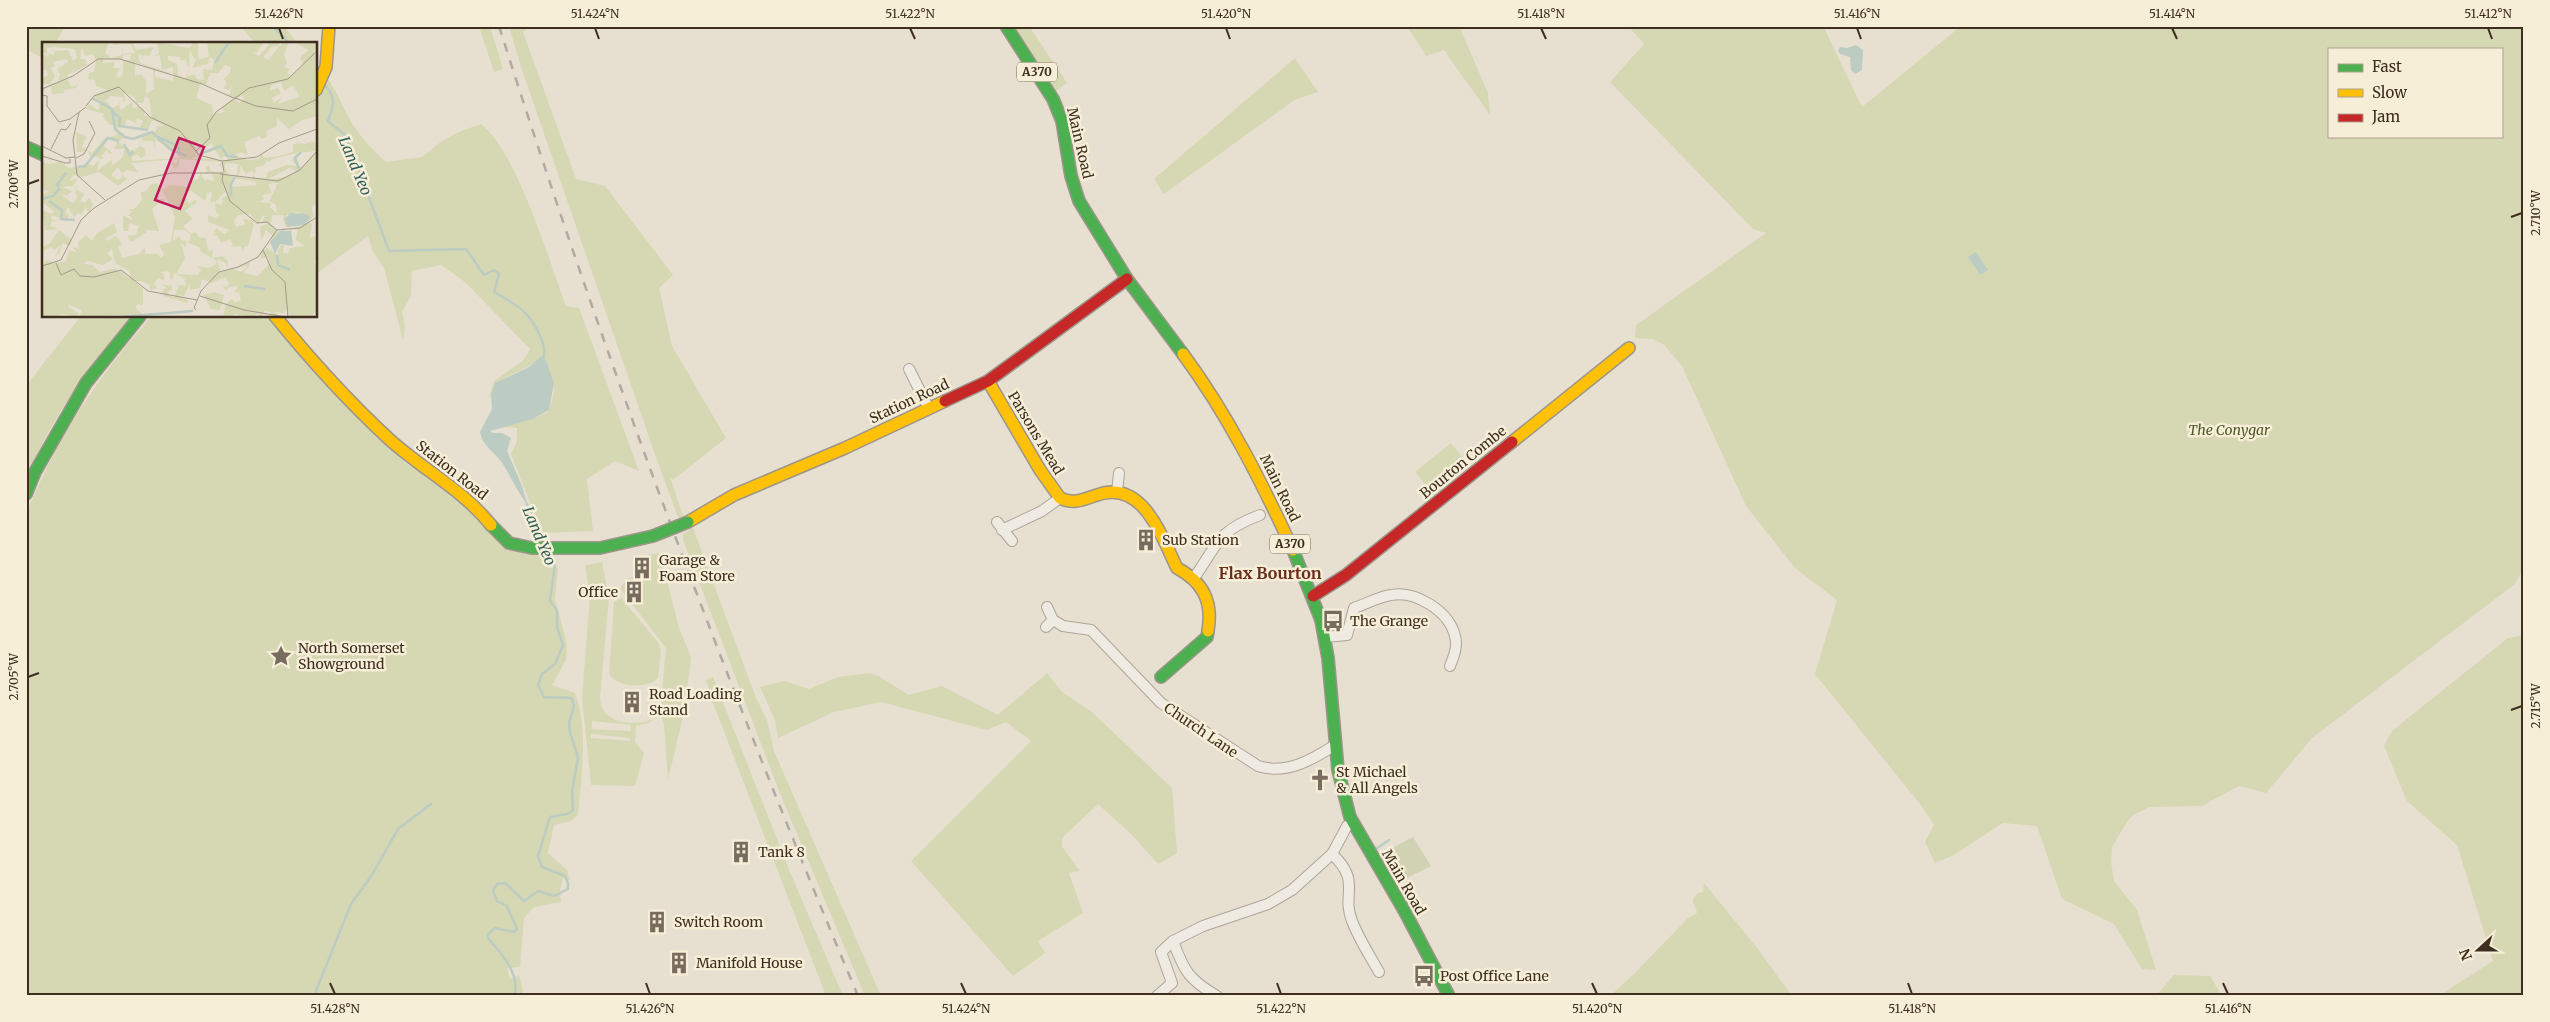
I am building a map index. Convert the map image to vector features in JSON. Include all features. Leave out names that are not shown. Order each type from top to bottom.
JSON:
[{"type":"street","points":[[320,84],[330,56],[329,26]]},
{"type":"street","name":"Main Road","points":[[1006,26],[1053,99],[1062,121],[1071,176],[1079,201],[1127,279],[1199,376],[1226,416],[1258,475],[1313,596],[1325,637],[1335,745],[1344,798],[1352,823],[1405,912],[1449,996]]},
{"type":"street","points":[[26,147],[42,154]]},
{"type":"street","name":"Station Road","points":[[277,318],[299,346],[390,440],[475,505],[509,543],[532,548],[600,548],[653,536],[688,522],[734,495],[988,381],[1127,279]]},
{"type":"street","points":[[26,494],[35,472],[86,383],[138,318]]},
{"type":"street","name":"Bourton Combe","points":[[1313,596],[1346,575],[1629,348]]},
{"type":"street","points":[[908,368],[929,409]]},
{"type":"street","name":"Parsons Mead","points":[[988,381],[1021,435],[1034,461],[1060,498]]},
{"type":"street","points":[[1117,492],[1119,473]]},
{"type":"street","points":[[1012,541],[999,526],[1042,511],[1060,498],[1080,502],[1104,492],[1117,492],[1130,495],[1137,500],[1165,540],[1176,567],[1194,578],[1209,610],[1208,634],[1203,642],[1176,662],[1161,678]]},
{"type":"street","points":[[1194,578],[1209,552],[1230,528],[1253,515]]},
{"type":"street","points":[[1325,637],[1346,635],[1354,608],[1391,595],[1412,596],[1429,605],[1450,623],[1456,644],[1450,666]]},
{"type":"street","name":"Church Lane","points":[[1047,607],[1050,624],[1090,630],[1161,703],[1258,766],[1273,768],[1298,766],[1335,745]]},
{"type":"street","points":[[1158,996],[1172,983],[1161,952],[1173,942],[1203,926],[1254,909],[1282,896],[1332,854],[1347,826],[1352,823]]},
{"type":"street","points":[[1332,854],[1348,875],[1351,885],[1352,920],[1379,972]]},
{"type":"street","points":[[1173,942],[1183,967],[1190,977],[1217,996]]},
{"type":"green space","points":[[26,26],[65,26],[56,42],[42,42],[42,58],[26,49]]},
{"type":"green space","points":[[240,26],[284,26],[296,42],[254,42]]},
{"type":"green space","points":[[479,26],[490,26],[503,69],[494,72]]},
{"type":"green space","points":[[509,26],[529,26],[523,32],[576,179],[605,186],[673,275],[659,288],[672,346],[726,438],[673,480],[670,477],[683,516],[678,517],[658,463],[521,67]]},
{"type":"green space","points":[[1012,26],[1029,26],[1067,83],[1056,91]]},
{"type":"green space","points":[[1407,26],[1459,26],[1488,93],[1490,115],[1444,50],[1426,56]]},
{"type":"green space","name":"The Conygar","points":[[1628,26],[1823,26],[1862,107],[1961,26],[2524,26],[2524,567],[2515,584],[2312,738],[2266,793],[2239,786],[2202,806],[2150,807],[2133,815],[2112,847],[2111,862],[2114,881],[2137,910],[2156,970],[2142,969],[2114,924],[2062,899],[2037,826],[2003,823],[1954,855],[1935,863],[1925,842],[1934,825],[1920,804],[1815,674],[1837,600],[1795,568],[1746,506],[1682,366],[1664,345],[1653,339],[1635,338],[1636,325],[1766,233],[1753,229],[1610,82],[1644,44]]},
{"type":"green space","points":[[1295,58],[1318,92],[1296,99],[1164,194],[1154,179]]},
{"type":"green space","points":[[327,78],[356,129],[370,147],[386,162],[422,157],[442,141],[461,131],[481,124],[494,138],[507,158],[531,209],[566,306],[579,308],[639,471],[615,461],[587,479],[593,531],[542,533],[511,454],[517,441],[517,428],[503,427],[533,419],[548,412],[554,390],[552,376],[539,358],[503,379],[492,390],[489,397],[494,381],[523,361],[530,349],[465,282],[441,265],[412,271],[411,296],[402,312],[405,327],[403,340],[384,268],[373,252],[368,236],[318,273],[318,93]]},
{"type":"green space","points":[[79,318],[129,318],[101,354],[60,413],[47,434],[26,478],[26,381],[29,382]]},
{"type":"green space","name":"North Somerset Showground","points":[[150,318],[271,318],[405,463],[461,499],[485,523],[541,554],[548,568],[558,568],[555,600],[567,644],[566,660],[552,685],[575,693],[582,722],[583,737],[581,785],[578,815],[571,821],[554,825],[548,853],[567,870],[570,880],[563,878],[560,890],[561,902],[534,907],[524,918],[520,967],[507,968],[510,979],[519,975],[523,990],[521,996],[26,996],[26,514],[52,459],[80,409]]},
{"type":"green space","points":[[1451,443],[1465,461],[1430,490],[1415,472]]},
{"type":"green space","points":[[693,528],[756,698],[767,720],[774,751],[881,996],[865,996],[779,791],[683,540],[683,534]]},
{"type":"green space","points":[[660,553],[679,628],[691,657],[685,708],[668,780],[664,724],[660,712],[666,648],[620,588],[629,578],[650,575],[647,555]]},
{"type":"green space","points":[[602,562],[609,598],[600,697],[601,705],[604,711],[614,719],[628,723],[653,720],[636,726],[635,742],[644,753],[635,786],[591,785],[582,698],[590,596],[585,565]],"holes":[[[592,721],[631,725],[631,731],[592,729]],[[591,734],[630,738],[630,741],[591,738]]]},
{"type":"green space","points":[[621,598],[658,642],[661,650],[658,678],[653,682],[640,685],[625,684],[612,678],[609,673],[614,602]]},
{"type":"green space","points":[[2524,635],[2524,996],[2439,996],[2493,961],[2457,845],[2407,801],[2384,746],[2392,731],[2508,638]]},
{"type":"green space","points":[[870,673],[909,695],[942,686],[998,715],[1047,673],[1062,692],[1093,713],[1172,788],[1177,853],[1158,864],[1130,833],[1098,804],[1062,838],[1062,847],[1080,871],[1069,873],[1083,913],[1038,941],[1045,953],[1013,976],[911,861],[1031,741],[1006,722],[987,730],[881,702],[834,712],[778,738],[775,720],[760,687],[785,681],[809,689],[838,677]]},
{"type":"green space","points":[[713,677],[790,872],[843,996],[826,996],[713,703],[706,680]]},
{"type":"green space","points":[[1413,837],[1431,866],[1393,885],[1377,856]]},
{"type":"green space","points":[[1704,883],[1758,949],[1792,996],[1754,996],[1750,994],[1741,996],[1610,996],[1688,918],[1697,913],[1693,898],[1698,893],[1703,892]]},
{"type":"green space","points":[[2174,975],[2210,976],[2222,996],[2156,996]]},
{"type":"shaded area","points":[[1856,45],[1863,50],[1862,70],[1855,74],[1851,70],[1850,57],[1840,54],[1838,50],[1840,47],[1847,48]]},
{"type":"shaded area","points":[[1976,252],[1988,270],[1980,275],[1968,257]]},
{"type":"shaded area","points":[[541,356],[546,360],[554,383],[549,410],[533,419],[490,431],[502,433],[511,438],[507,451],[522,486],[528,506],[503,464],[486,446],[480,432],[492,409],[491,394],[495,383],[529,367]]},
{"type":"waterway","name":"Land Yeo","points":[[272,26],[288,42]]},
{"type":"waterway","name":"Land Yeo","points":[[326,86],[333,99],[328,121],[346,136],[389,251],[466,249],[484,275],[494,270],[499,274],[494,292],[520,308],[530,319],[543,342],[543,359]]},
{"type":"waterway","name":"Land Yeo","points":[[527,504],[542,543]]},
{"type":"waterway","name":"Land Yeo","points":[[514,996],[515,980],[512,972],[504,957],[488,938],[488,934],[495,928],[514,932],[517,929],[507,906],[497,901],[493,891],[497,884],[505,883],[524,901],[538,891],[554,896],[568,889],[565,876],[542,867],[538,856],[550,817],[567,814],[573,810],[572,792],[578,757],[570,733],[569,723],[574,706],[572,698],[544,697],[538,685],[542,674],[555,664],[563,645],[557,627],[557,610],[550,601],[555,565],[547,552]]},
{"type":"waterway","points":[[314,996],[351,904],[372,875],[398,829],[431,804]]},
{"type":"waterway","points":[[1376,849],[1389,840]]},
{"type":"railway","points":[[499,26],[580,272],[667,515],[760,757],[858,996]]},
{"type":"traffic: fast","points":[[1006,26],[1053,99],[1062,121],[1071,176],[1079,201],[1127,279],[1183,354]]},
{"type":"traffic: fast","points":[[26,147],[42,154]]},
{"type":"traffic: fast","points":[[26,494],[35,472],[86,383],[138,318]]},
{"type":"traffic: fast","points":[[653,536],[688,522]]},
{"type":"traffic: fast","points":[[491,525],[509,543],[532,548],[600,548],[653,536]]},
{"type":"traffic: fast","points":[[1293,550],[1321,620],[1328,658],[1338,770],[1350,817],[1405,912],[1449,996]]},
{"type":"traffic: fast","points":[[1161,677],[1207,637],[1208,631]]},
{"type":"traffic: slow","points":[[318,85],[326,67],[329,26]]},
{"type":"traffic: slow","points":[[277,318],[330,380],[374,425],[402,450],[468,501],[491,525]]},
{"type":"traffic: slow","points":[[1512,442],[1629,348]]},
{"type":"traffic: slow","points":[[1183,354],[1215,401],[1243,449],[1293,550]]},
{"type":"traffic: slow","points":[[988,381],[1040,470],[1060,498],[1070,501],[1083,500],[1113,492],[1127,495],[1139,503],[1149,514],[1177,568],[1186,573],[1200,586],[1209,610],[1208,631]]},
{"type":"traffic: slow","points":[[688,522],[734,495],[845,448],[945,401]]},
{"type":"traffic: jam","points":[[945,401],[988,381],[1127,279]]},
{"type":"traffic: jam","points":[[1313,596],[1346,575],[1512,442]]},
{"type":"place","name":"Sub Station","points":[[1146,540]]},
{"type":"place","name":"Garage & Foam Store","points":[[642,568]]},
{"type":"place","name":"Office","points":[[634,592]]},
{"type":"place","name":"The Grange","points":[[1333,621]]},
{"type":"place","name":"North Somerset Showground","points":[[281,656]]},
{"type":"place","name":"Road Loading Stand","points":[[632,702]]},
{"type":"place","name":"St Michael & All Angels","points":[[1320,780]]},
{"type":"place","name":"Tank 8","points":[[741,852]]},
{"type":"place","name":"Switch Room","points":[[657,922]]},
{"type":"place","name":"Manifold House","points":[[679,963]]},
{"type":"place","name":"Post Office Lane","points":[[1424,976]]},
{"type":"district","name":"Flax Bourton","points":[[1270,573]]}]
